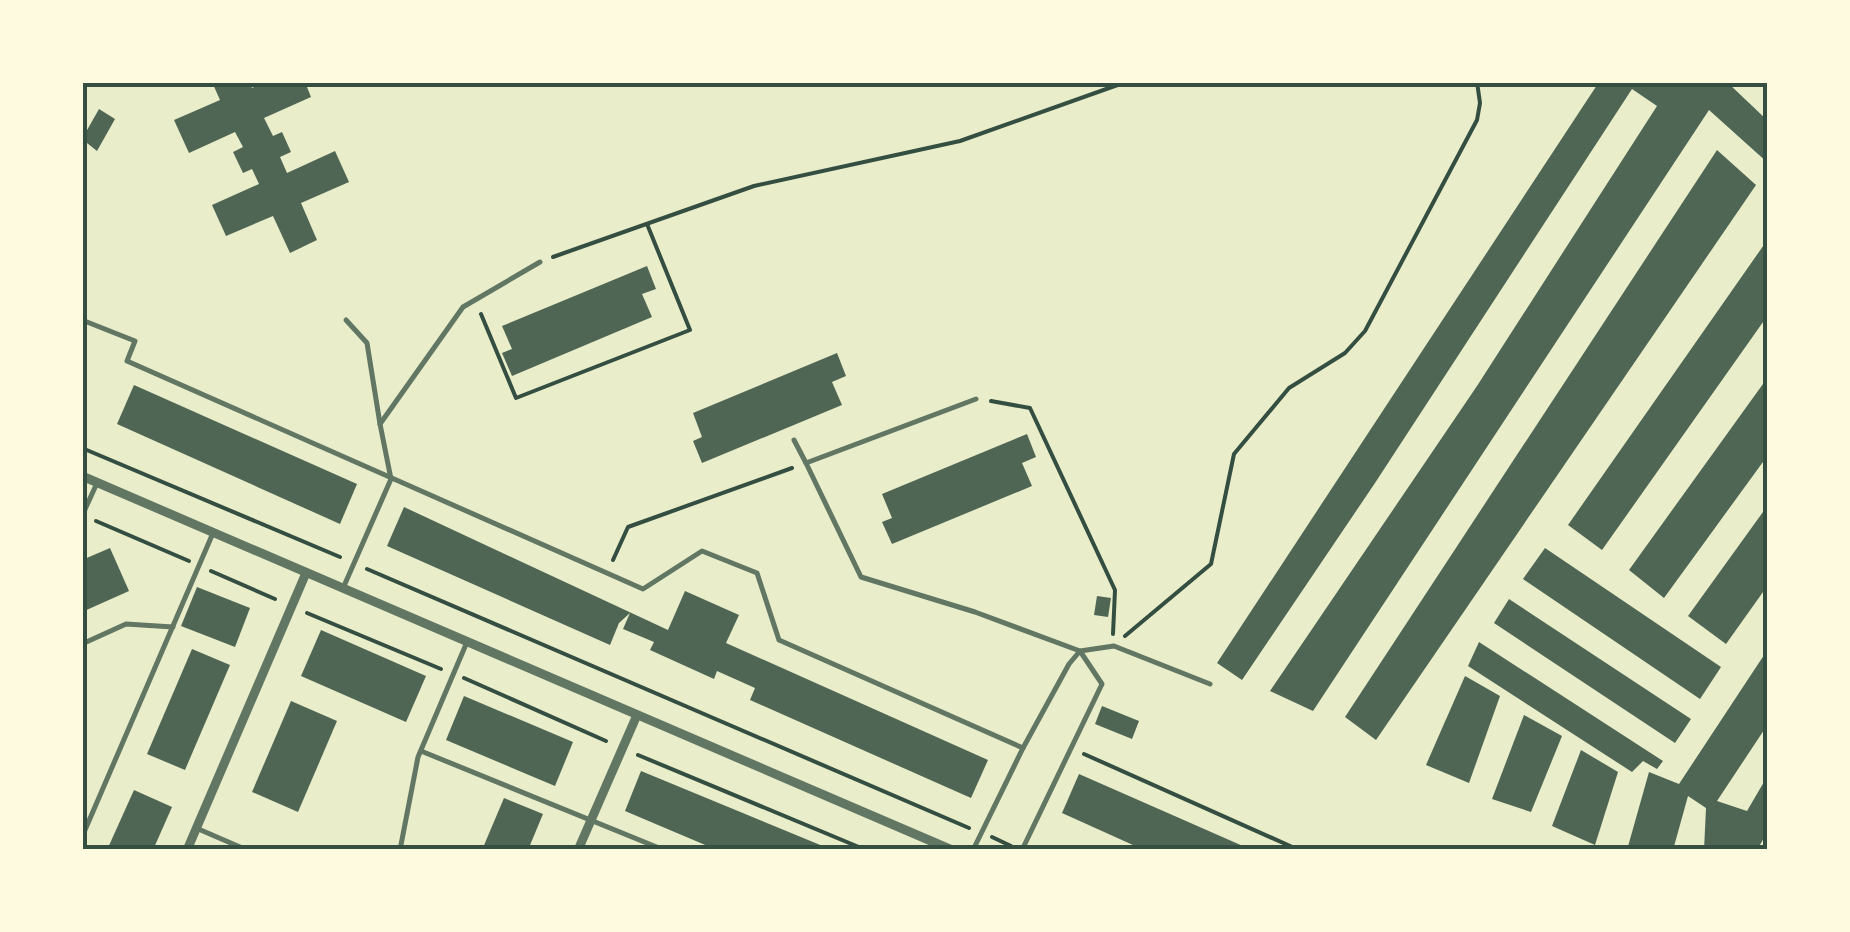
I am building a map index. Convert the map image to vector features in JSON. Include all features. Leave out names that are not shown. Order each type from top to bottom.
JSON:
[{"type":"street","points":[[82,476],[952,850]]},
{"type":"street","points":[[188,850],[306,574]]},
{"type":"street","points":[[578,850],[638,716]]},
{"type":"lane","points":[[380,424],[463,307],[540,262]]},
{"type":"lane","points":[[82,320],[135,342],[127,361],[643,588],[702,550],[757,573],[779,640],[1023,748]]},
{"type":"lane","points":[[343,589],[390,478],[366,343],[346,320]]},
{"type":"lane","points":[[806,463],[976,399]]},
{"type":"lane","points":[[794,440],[862,577],[1080,650],[1114,646],[1210,684]]},
{"type":"lane","points":[[83,516],[97,482]]},
{"type":"lane","points":[[82,837],[213,533]]},
{"type":"lane","points":[[82,644],[126,624],[172,627]]},
{"type":"lane","points":[[400,850],[421,751],[467,642]]},
{"type":"lane","points":[[974,850],[1023,748],[1080,650]]},
{"type":"lane","points":[[1021,850],[1102,684],[1080,650]]},
{"type":"lane","points":[[421,751],[664,850]]},
{"type":"lane","points":[[196,828],[247,850]]},
{"type":"path","points":[[540,262],[754,186],[960,141],[1126,82]]},
{"type":"path","points":[[1114,646],[1211,564],[1234,454],[1289,388],[1345,353],[1364,332],[1478,120],[1477,82]]},
{"type":"path","points":[[475,300],[516,398],[690,330],[648,224]]},
{"type":"path","points":[[976,399],[1030,408],[1115,590],[1114,646]]},
{"type":"path","points":[[82,448],[1021,850]]},
{"type":"path","points":[[608,573],[628,528],[806,463]]},
{"type":"path","points":[[83,516],[866,850]]},
{"type":"path","points":[[1071,748],[1299,850]]},
{"type":"building","points":[[212,82],[250,82],[252,88],[264,82],[305,82],[311,97],[264,118],[273,136],[282,132],[291,152],[280,157],[287,173],[335,151],[349,182],[301,203],[317,240],[290,253],[273,216],[226,236],[212,205],[259,184],[252,169],[243,173],[233,152],[243,147],[235,132],[189,153],[174,120],[220,100]]},
{"type":"building","points":[[1599,82],[1727,82],[1768,121],[1768,163],[1709,110],[1313,711],[1270,691],[1477,386],[1657,106],[1632,89],[1242,680],[1217,663]]},
{"type":"building","points":[[99,109],[115,119],[97,151],[82,139]]},
{"type":"building","points":[[1717,150],[1756,185],[1376,740],[1345,717]]},
{"type":"building","points":[[1768,239],[1768,315],[1602,550],[1568,525]]},
{"type":"building","points":[[647,266],[656,289],[642,294],[652,317],[512,376],[502,353],[512,349],[502,326]]},
{"type":"building","points":[[837,353],[846,376],[832,382],[842,405],[702,463],[693,441],[702,437],[693,413]]},
{"type":"building","points":[[1768,377],[1768,455],[1664,598],[1629,570]]},
{"type":"building","points":[[134,385],[357,484],[340,524],[117,424]]},
{"type":"building","points":[[1027,434],[1036,457],[1022,463],[1032,486],[892,544],[882,522],[892,518],[882,494]]},
{"type":"building","points":[[1768,505],[1768,585],[1726,644],[1688,616]]},
{"type":"building","points":[[404,507],[668,630],[685,591],[739,615],[726,643],[988,760],[971,798],[750,700],[755,688],[717,671],[714,679],[650,650],[654,642],[623,629],[630,613],[619,623],[610,645],[387,546]]},
{"type":"building","points":[[110,548],[129,591],[82,612],[82,560]]},
{"type":"building","points":[[1545,548],[1721,667],[1700,699],[1523,579]]},
{"type":"building","points":[[197,587],[250,608],[235,647],[181,626]]},
{"type":"building","points":[[1097,596],[1111,598],[1108,617],[1094,615]]},
{"type":"building","points":[[1509,599],[1691,719],[1675,743],[1494,623]]},
{"type":"building","points":[[321,630],[426,676],[406,722],[301,676]]},
{"type":"building","points":[[1479,642],[1663,761],[1657,769],[1643,761],[1632,772],[1468,666]]},
{"type":"building","points":[[192,649],[230,665],[185,770],[147,754]]},
{"type":"building","points":[[1768,649],[1768,724],[1717,801],[1747,811],[1768,775],[1768,831],[1757,850],[1704,850],[1706,808],[1688,796],[1673,850],[1627,850],[1649,772],[1679,784]]},
{"type":"building","points":[[1465,676],[1500,696],[1469,783],[1426,765]]},
{"type":"building","points":[[464,696],[573,742],[555,786],[446,740]]},
{"type":"building","points":[[291,701],[337,721],[298,812],[252,792]]},
{"type":"building","points":[[1102,706],[1139,721],[1132,739],[1095,724]]},
{"type":"building","points":[[1524,715],[1562,736],[1531,812],[1492,799]]},
{"type":"building","points":[[1581,750],[1618,772],[1595,845],[1552,826]]},
{"type":"building","points":[[641,771],[830,850],[717,850],[625,811]]},
{"type":"building","points":[[1079,774],[1252,850],[1144,850],[1062,813]]},
{"type":"building","points":[[134,790],[172,807],[153,850],[107,850]]},
{"type":"building","points":[[504,798],[543,814],[528,850],[482,850]]}]
